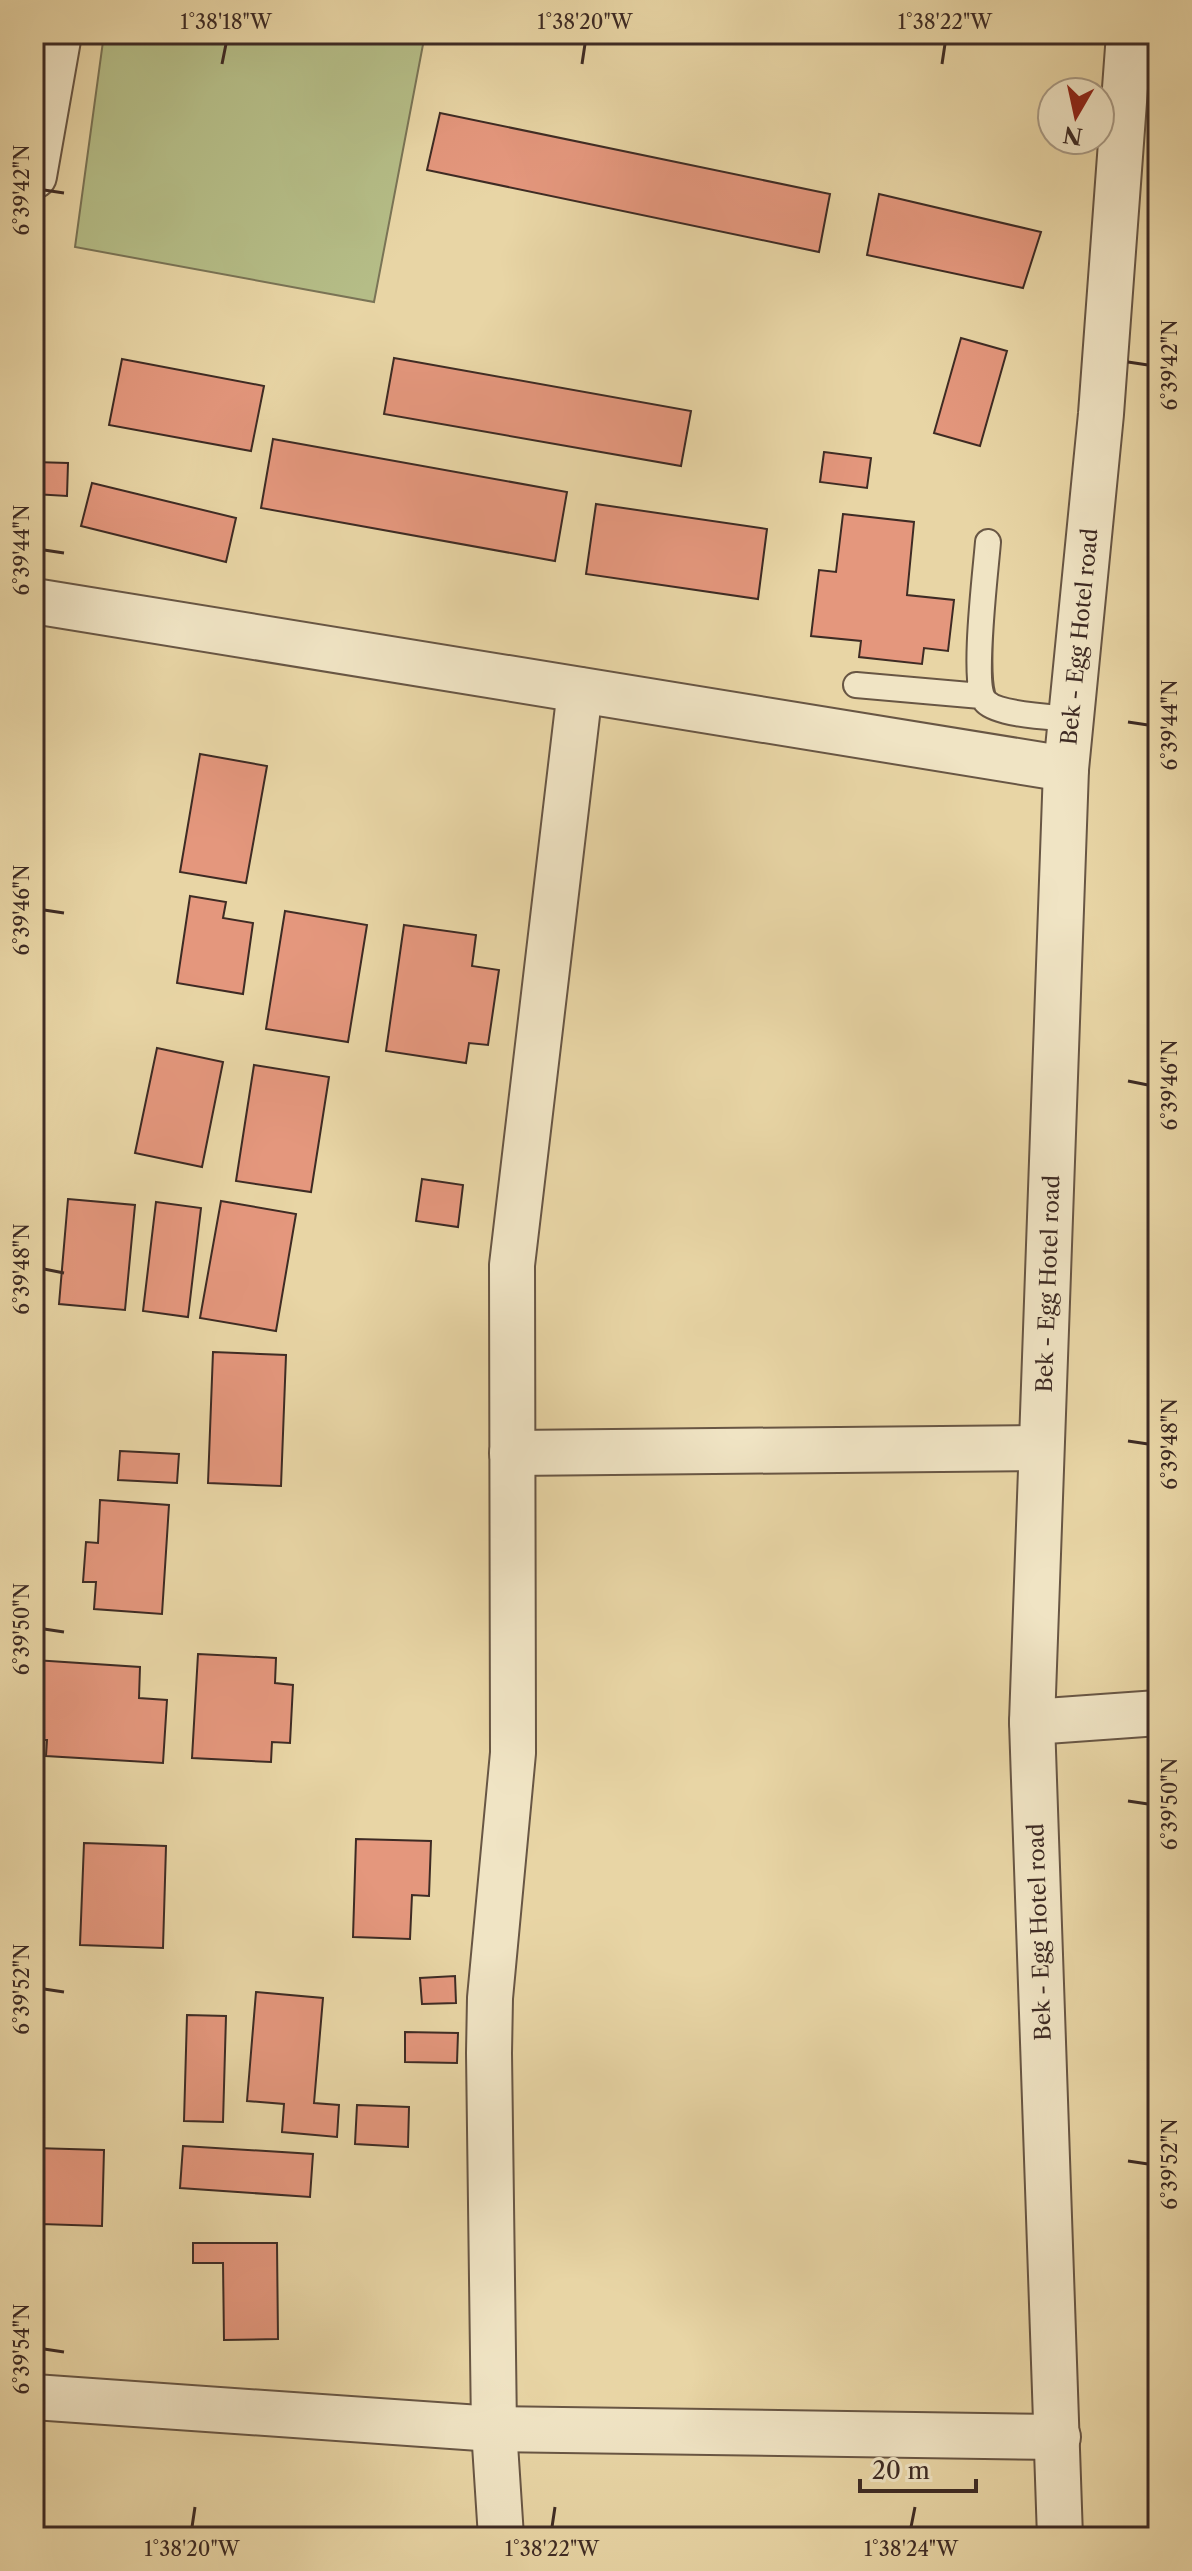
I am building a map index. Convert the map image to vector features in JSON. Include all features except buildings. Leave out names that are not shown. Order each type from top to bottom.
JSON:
[{"type":"street","points":[[34,176],[59,34]]},
{"type":"street","points":[[1129,34],[1158,41]]},
{"type":"street","name":"Bek - Egg Hotel road","points":[[1060,2537],[1032,1722],[1066,769],[1101,414],[1129,34]]},
{"type":"street","points":[[34,601],[1066,769]]},
{"type":"street","points":[[501,2537],[494,2429],[489,2053],[490,1998],[513,1753],[512,1265],[580,690]]},
{"type":"street","points":[[512,1453],[1040,1448]]},
{"type":"street","points":[[1032,1722],[1158,1713]]},
{"type":"street","points":[[34,2397],[494,2429],[1058,2437]]},
{"type":"lane","points":[[988,542],[978,671],[981,696],[987,704],[1002,709],[1071,719]]},
{"type":"lane","points":[[856,685],[981,696]]},
{"type":"green space","points":[[104,34],[425,34],[374,302],[75,247]]}]
